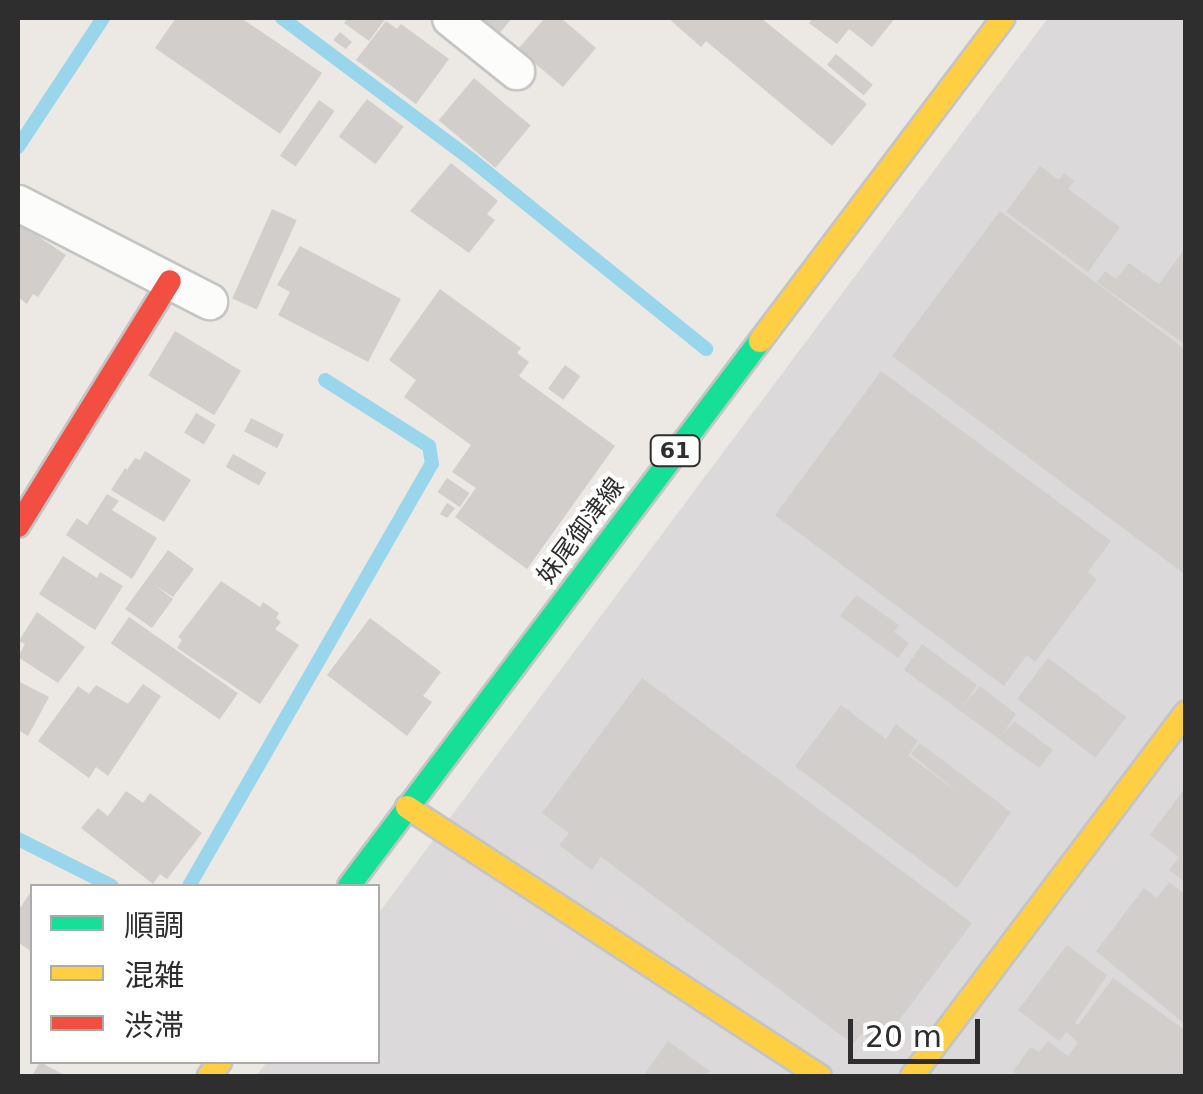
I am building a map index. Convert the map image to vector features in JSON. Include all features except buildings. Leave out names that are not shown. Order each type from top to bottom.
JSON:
[{"type":"street","points":[[450,18],[516,71]]},
{"type":"street","name":"妹尾御津線","points":[[351,884],[1003,18]]},
{"type":"street","points":[[18,204],[209,300]]},
{"type":"street","points":[[18,526],[170,281]]},
{"type":"street","points":[[912,1076],[1186,713]]},
{"type":"street","points":[[408,808],[820,1076]]},
{"type":"shaded area","points":[[1048,18],[1185,18],[1185,1076],[256,1076],[265,1064],[380,1064],[380,911]]},
{"type":"waterway","points":[[18,147],[103,18]]},
{"type":"waterway","points":[[282,18],[472,160],[706,349]]},
{"type":"waterway","points":[[190,884],[432,464],[429,446],[325,380]]},
{"type":"waterway","points":[[18,839],[108,884]]},
{"type":"traffic: fast","points":[[351,884],[760,341]]},
{"type":"traffic: slow","points":[[760,341],[1003,18]]},
{"type":"traffic: slow","points":[[912,1076],[1186,713]]},
{"type":"traffic: slow","points":[[407,807],[820,1076]]},
{"type":"traffic: slow","points":[[209,1076],[218,1064]]},
{"type":"traffic: jam","points":[[18,526],[170,281]]}]
